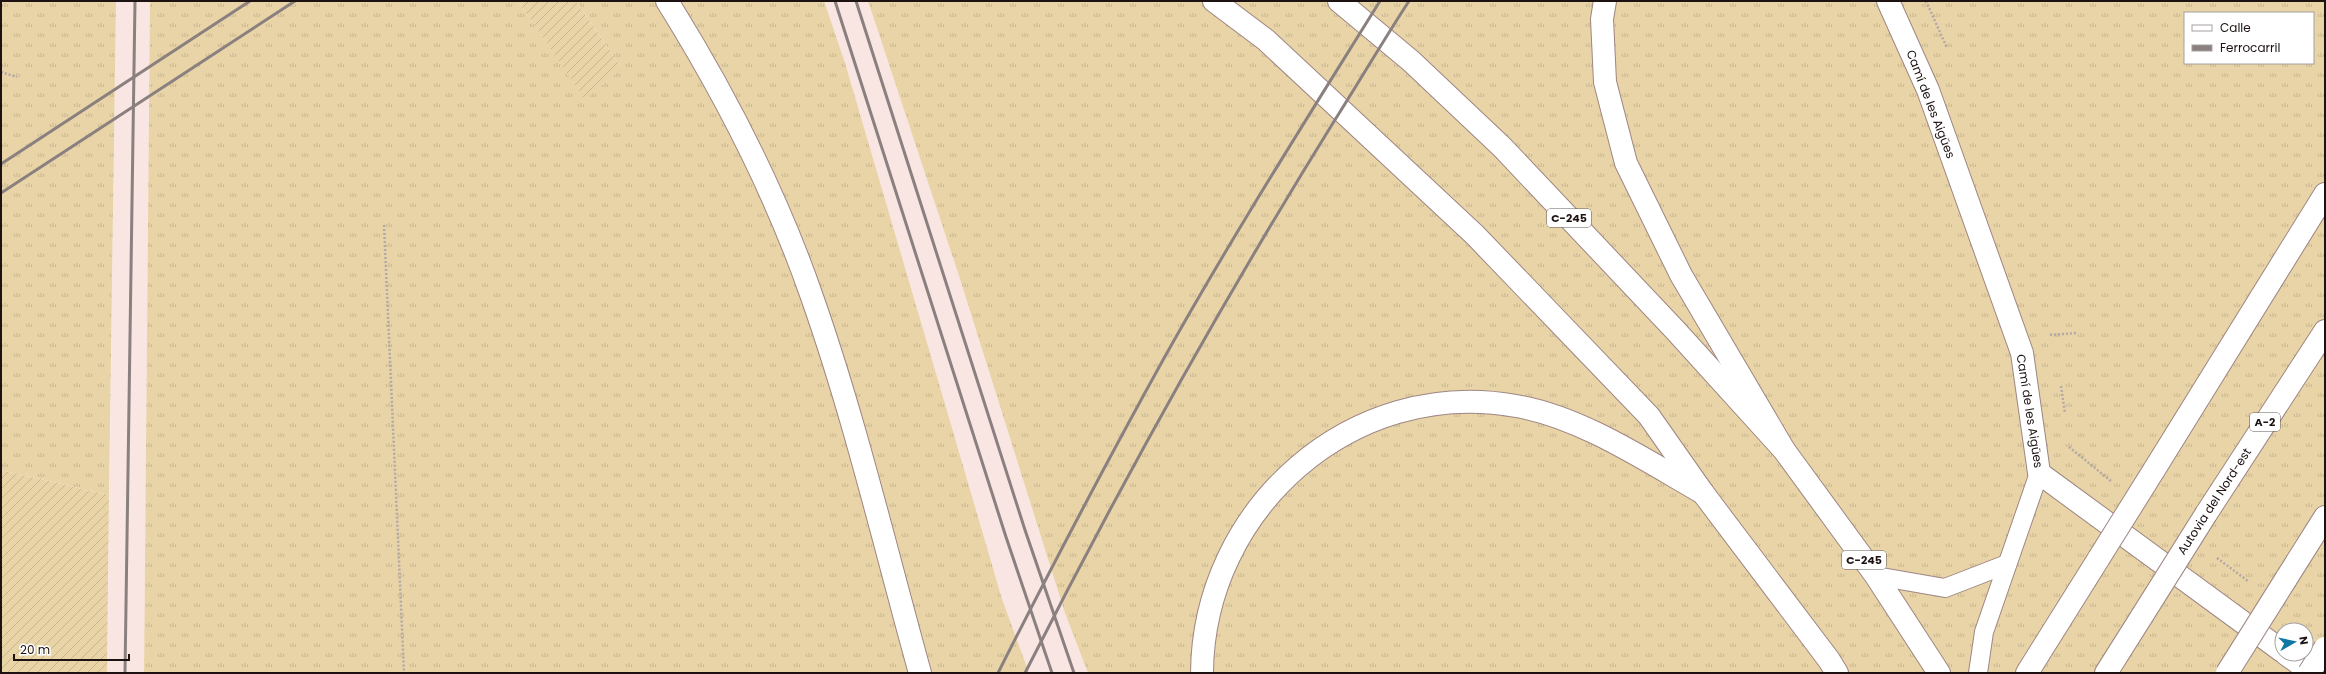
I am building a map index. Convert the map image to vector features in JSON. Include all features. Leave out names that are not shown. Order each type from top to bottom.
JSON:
[{"type":"main road","points":[[667,1],[735,120],[782,219],[812,296],[843,396],[920,673]]},
{"type":"main road","points":[[1214,1],[1266,40],[1475,235],[1649,416],[1703,493],[1829,660],[1837,673]]},
{"type":"main road","name":"C-245","points":[[1339,1],[1412,61],[1502,147],[1676,331],[1784,450],[1876,576],[1939,673]]},
{"type":"main road","points":[[1605,1],[1602,19],[1605,82],[1626,163],[1681,275],[1784,450]]},
{"type":"main road","name":"Camí de les Aigües","points":[[1888,1],[1928,90],[2022,353],[2039,473],[2274,645]]},
{"type":"main road","points":[[2027,673],[2325,194]]},
{"type":"main road","name":"Autovia del Nord-est","points":[[2108,670],[2206,514],[2325,331]]},
{"type":"main road","points":[[1202,673],[1205,639],[1215,588],[1233,547],[1258,507],[1270,492],[1305,460],[1346,434],[1386,416],[1454,402],[1516,406],[1580,427],[1625,449],[1703,493]]},
{"type":"main road","points":[[2227,673],[2325,517]]},
{"type":"main road","points":[[2309,673],[2325,648]]},
{"type":"main road","points":[[2297,662],[2312,673]]},
{"type":"lane","points":[[1978,673],[1984,632],[2039,473]]},
{"type":"lane","points":[[1876,576],[1945,588],[2007,564]]},
{"type":"path","points":[[1,72],[17,77]]},
{"type":"path","points":[[384,225],[404,673]]},
{"type":"shaded area","points":[[116,1],[150,1],[144,673],[107,673]]},
{"type":"shaded area","points":[[824,1],[868,1],[959,276],[1065,613],[1088,673],[1029,673],[1002,599]]},
{"type":"green space","points":[[1,1],[116,1],[109,495],[1,470]]},
{"type":"green space","points":[[150,1],[518,1],[585,99],[622,68],[576,1],[824,1],[845,63],[1002,599],[1029,673],[144,673]]},
{"type":"green space","points":[[518,1],[576,1],[622,68],[585,100]]},
{"type":"green space","points":[[868,1],[2325,1],[2325,673],[1088,673],[1065,613],[959,276]]},
{"type":"green space","points":[[1,470],[109,495],[107,673],[1,673]]},
{"type":"railway","points":[[125,673],[135,1]]},
{"type":"railway","points":[[1,164],[250,1]]},
{"type":"railway","points":[[1,193],[295,1]]},
{"type":"railway","points":[[835,1],[1006,537],[1052,673]]},
{"type":"railway","points":[[856,1],[1025,530],[1074,673]]},
{"type":"railway","points":[[998,673],[1058,555],[1189,314],[1269,179],[1380,1]]},
{"type":"railway","points":[[1025,673],[1135,464],[1212,326],[1292,190],[1409,1]]}]
